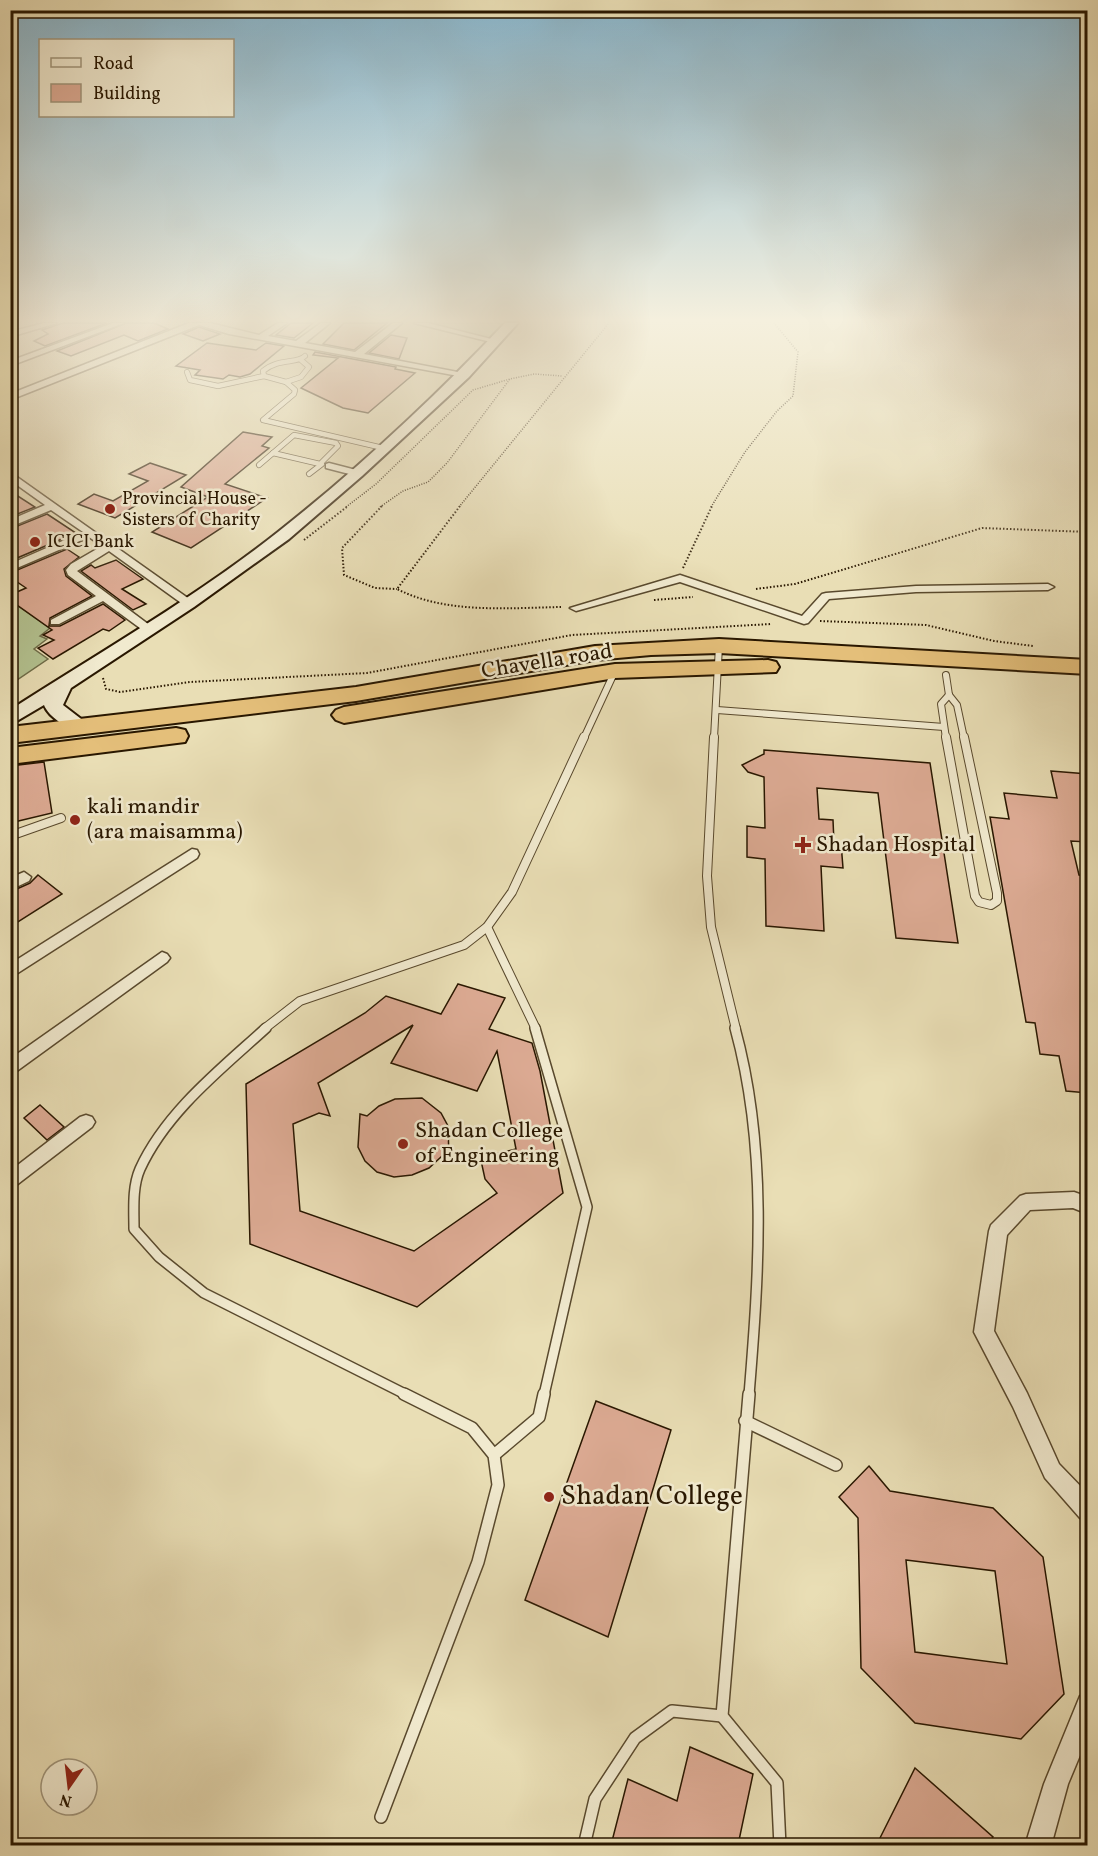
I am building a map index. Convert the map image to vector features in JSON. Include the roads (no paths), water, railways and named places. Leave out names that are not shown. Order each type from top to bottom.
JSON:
[{"type":"highway","name":"Chavella road","points":[[11,720],[79,725],[356,694],[595,653],[651,648],[947,685],[1088,684]]},
{"type":"highway","name":"Chavella road","points":[[10,756],[366,712],[719,656],[1088,668]]},
{"type":"main road","points":[[11,720],[188,603],[283,536],[357,473],[425,410]]},
{"type":"main road","points":[[64,683],[53,703],[54,708],[79,725]]},
{"type":"street","points":[[324,465],[357,473]]},
{"type":"street","points":[[13,479],[188,603]]},
{"type":"street","points":[[10,524],[51,506]]},
{"type":"street","points":[[10,568],[89,533]]},
{"type":"street","points":[[108,547],[71,570],[74,576],[148,629]]},
{"type":"street","points":[[576,608],[680,579],[804,621],[826,596],[916,589],[1048,587]]},
{"type":"street","points":[[55,622],[103,597]]},
{"type":"street","points":[[10,972],[192,854]]},
{"type":"street","points":[[10,885],[24,877]]},
{"type":"street","points":[[10,1069],[162,958]]},
{"type":"street","points":[[10,1182],[86,1122]]},
{"type":"street","points":[[1088,1206],[1074,1200],[1026,1202],[998,1231],[984,1332],[1052,1471],[1088,1510]]},
{"type":"street","points":[[1038,1845],[1056,1784],[1088,1704]]},
{"type":"lane","points":[[274,410],[264,417],[265,422],[383,448]]},
{"type":"lane","points":[[259,465],[294,435],[336,443],[338,446],[324,465],[309,474]]},
{"type":"lane","points":[[273,453],[324,465]]},
{"type":"lane","points":[[719,656],[707,876],[711,927],[719,968],[744,1060],[755,1130],[759,1272],[722,1716],[777,1783],[780,1845]]},
{"type":"lane","points":[[381,1817],[477,1562],[498,1485],[494,1455],[472,1428],[204,1293],[159,1257],[134,1229],[134,1201],[139,1171],[157,1140],[196,1094],[280,1014],[300,1001],[333,988],[420,962],[464,945],[487,927],[512,892],[615,671]]},
{"type":"lane","points":[[947,685],[957,705],[996,893],[997,901],[991,905],[978,902],[975,896],[944,727],[941,704],[947,685]]},
{"type":"lane","points":[[717,710],[944,727]]},
{"type":"lane","points":[[10,836],[62,818]]},
{"type":"lane","points":[[487,927],[536,1029],[587,1207],[539,1417],[494,1455]]},
{"type":"lane","points":[[745,1420],[836,1465]]},
{"type":"lane","points":[[584,1845],[595,1799],[635,1738],[672,1711],[722,1716]]},
{"type":"place","name":"Provincial House - Sisters of Charity","points":[[110,509]]},
{"type":"place","name":"ICICI Bank","points":[[35,542]]},
{"type":"place","name":"kali mandir (ara maisamma)","points":[[75,820]]},
{"type":"place","name":"Shadan Hospital","points":[[803,845]]},
{"type":"place","name":"Shadan College of Engineering","points":[[403,1144]]},
{"type":"place","name":"Shadan College","points":[[549,1497]]}]
